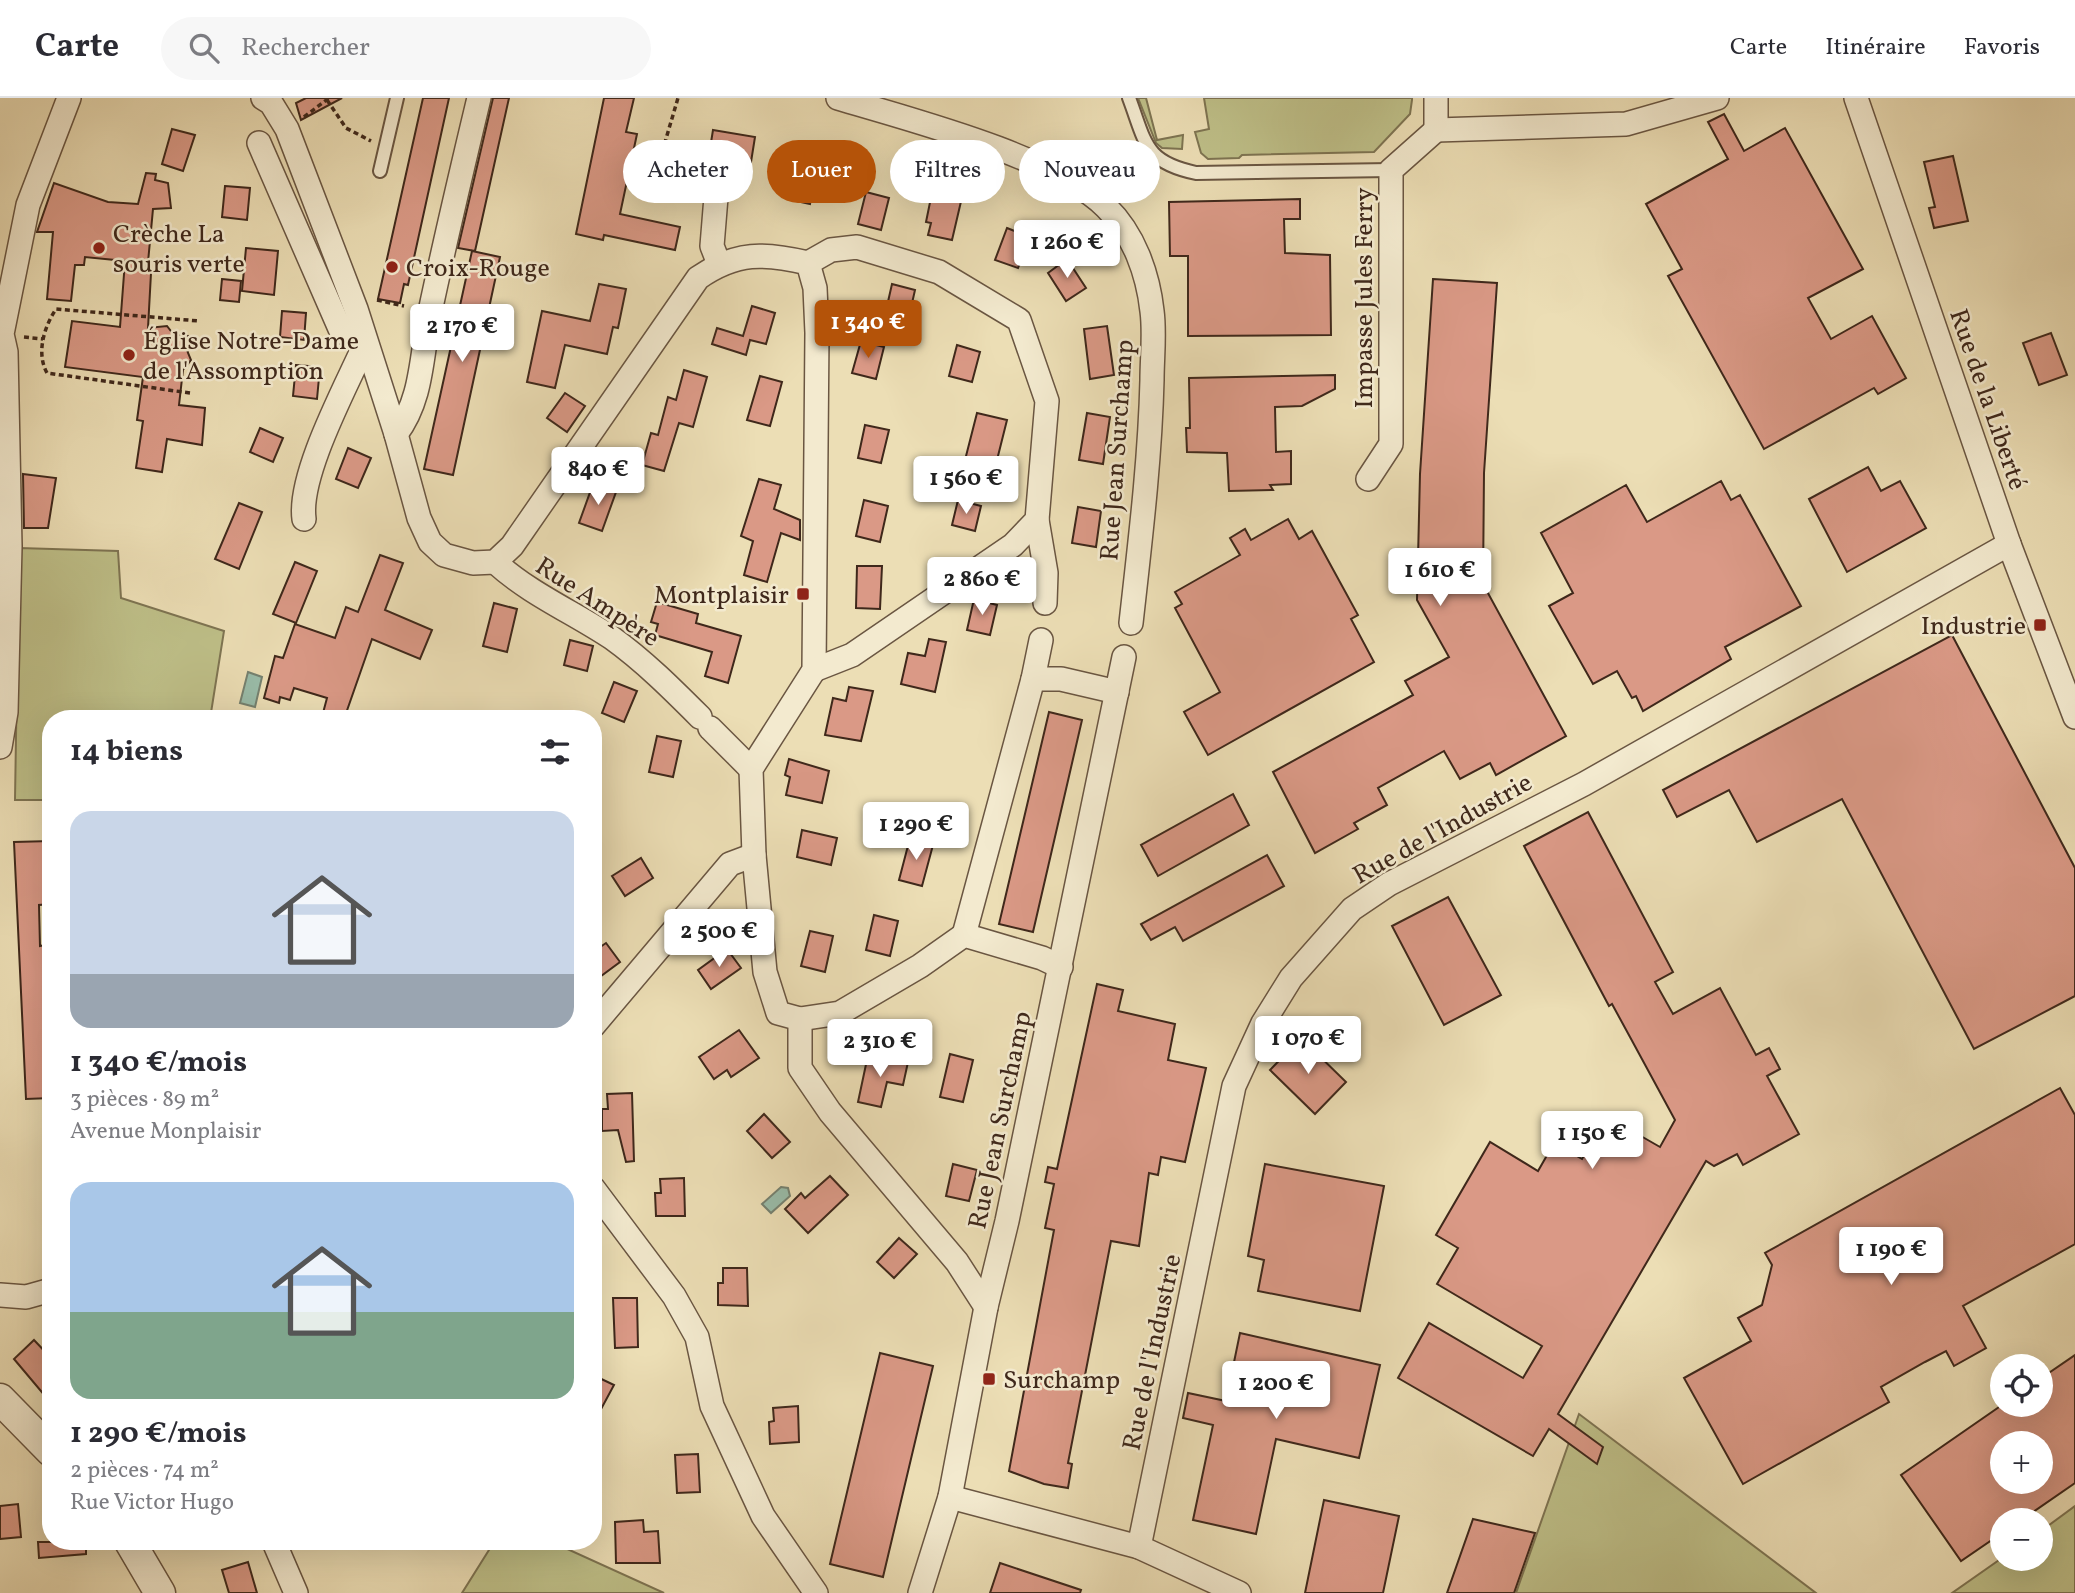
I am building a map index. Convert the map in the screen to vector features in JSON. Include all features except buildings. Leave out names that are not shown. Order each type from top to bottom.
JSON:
[{"type":"street","points":[[0,747],[6,712],[8,622],[3,371],[5,336],[13,275],[28,205],[69,98]]},
{"type":"street","points":[[263,98],[271,103],[287,129],[356,309],[419,517],[430,542],[444,555],[474,563],[495,562],[515,541],[698,278],[719,264],[750,255],[777,256],[808,263],[831,250],[857,247],[939,272],[1019,320],[1047,401],[1037,520],[1046,573],[1045,603]]},
{"type":"street","points":[[396,434],[409,417],[416,400],[429,315],[478,98]]},
{"type":"street","name":"Rue Jean Surchamp","points":[[838,98],[1006,151],[1073,183],[1105,206],[1134,245],[1146,279],[1153,313],[1151,437],[1131,622]]},
{"type":"street","points":[[1436,98],[1436,130],[1626,124],[1717,98]]},
{"type":"street","name":"Rue de la Liberté","points":[[1856,98],[2009,544],[2075,717]]},
{"type":"street","name":"Impasse Jules Ferry","points":[[1368,479],[1391,444],[1391,170],[1436,130]]},
{"type":"street","points":[[259,143],[341,331],[365,344]]},
{"type":"street","points":[[716,203],[712,246],[719,264]]},
{"type":"street","points":[[808,263],[815,288],[817,333],[814,670],[751,769],[754,855],[765,972],[778,1013],[800,1019],[840,1013],[900,978],[964,935],[1033,679],[1041,640]]},
{"type":"street","points":[[304,519],[302,504],[308,479],[365,344]]},
{"type":"street","points":[[814,670],[852,655],[1013,545],[1037,520]]},
{"type":"street","name":"Rue de l'Industrie","points":[[1139,1547],[1234,1086],[1263,1023],[1291,978],[1352,909],[1389,884],[1584,784],[2009,544]]},
{"type":"street","name":"Rue Ampère","points":[[495,562],[514,579],[610,637],[646,664],[751,769]]},
{"type":"street","name":"Rue Jean Surchamp","points":[[920,1593],[950,1497],[986,1307],[1061,967],[1124,657]]},
{"type":"street","points":[[1033,679],[1061,679],[1116,692]]},
{"type":"street","points":[[602,1015],[730,864],[754,855]]},
{"type":"street","points":[[964,935],[1042,958],[1061,967]]},
{"type":"street","points":[[800,1019],[800,1068],[830,1112],[957,1262],[986,1307]]},
{"type":"street","points":[[602,1200],[674,1296],[685,1316],[696,1337],[712,1406],[763,1517],[816,1593]]},
{"type":"street","points":[[0,1295],[26,1297],[42,1293]]},
{"type":"street","points":[[0,1398],[42,1442]]},
{"type":"street","points":[[950,1497],[1139,1547],[1239,1593]]},
{"type":"street","points":[[135,1550],[160,1593]]},
{"type":"street","points":[[277,1550],[296,1593]]},
{"type":"lane","points":[[380,171],[397,98]]},
{"type":"lane","points":[[1129,98],[1145,140]]},
{"type":"lane","points":[[1160,161],[1170,167],[1196,173],[1391,170]]},
{"type":"path","points":[[666,140],[678,98]]},
{"type":"path","points":[[303,119],[305,113],[328,99],[346,128],[385,148]]},
{"type":"path","points":[[1105,206],[1110,203]]},
{"type":"path","points":[[377,300],[404,306]]},
{"type":"path","points":[[190,393],[47,373],[42,364],[43,339],[48,321],[56,309],[199,321]]},
{"type":"path","points":[[5,336],[43,339]]},
{"type":"green space","points":[[1138,98],[1146,98],[1157,140]]},
{"type":"green space","points":[[1204,98],[1412,100],[1410,114],[1374,152],[1242,155],[1239,158],[1208,159],[1201,153],[1195,132],[1209,129]]},
{"type":"green space","points":[[1183,135],[1182,149],[1162,148],[1160,140],[1157,140]]},
{"type":"green space","points":[[19,548],[118,551],[121,598],[224,631],[211,710],[42,710],[42,800],[15,800]]},
{"type":"green space","points":[[1579,1414],[1816,1593],[1516,1593]]},
{"type":"green space","points":[[2075,1506],[2075,1593],[1952,1593],[1990,1566],[1990,1571],[2053,1571],[2053,1522]]},
{"type":"green space","points":[[489,1550],[570,1550],[664,1593],[462,1593]]},
{"type":"shaded area","points":[[248,672],[262,677],[255,707],[240,703]]},
{"type":"shaded area","points":[[781,1187],[788,1188],[790,1196],[771,1213],[762,1204]]},
{"type":"place","name":"Crèche La souris verte","points":[[99,248]]},
{"type":"place","name":"Croix-Rouge","points":[[392,267]]},
{"type":"place","name":"Église Notre-Dame de l'Assomption","points":[[129,355]]},
{"type":"place","name":"Montplaisir","points":[[803,594]]},
{"type":"place","name":"Industrie","points":[[2040,625]]},
{"type":"place","name":"Surchamp","points":[[989,1379]]}]
